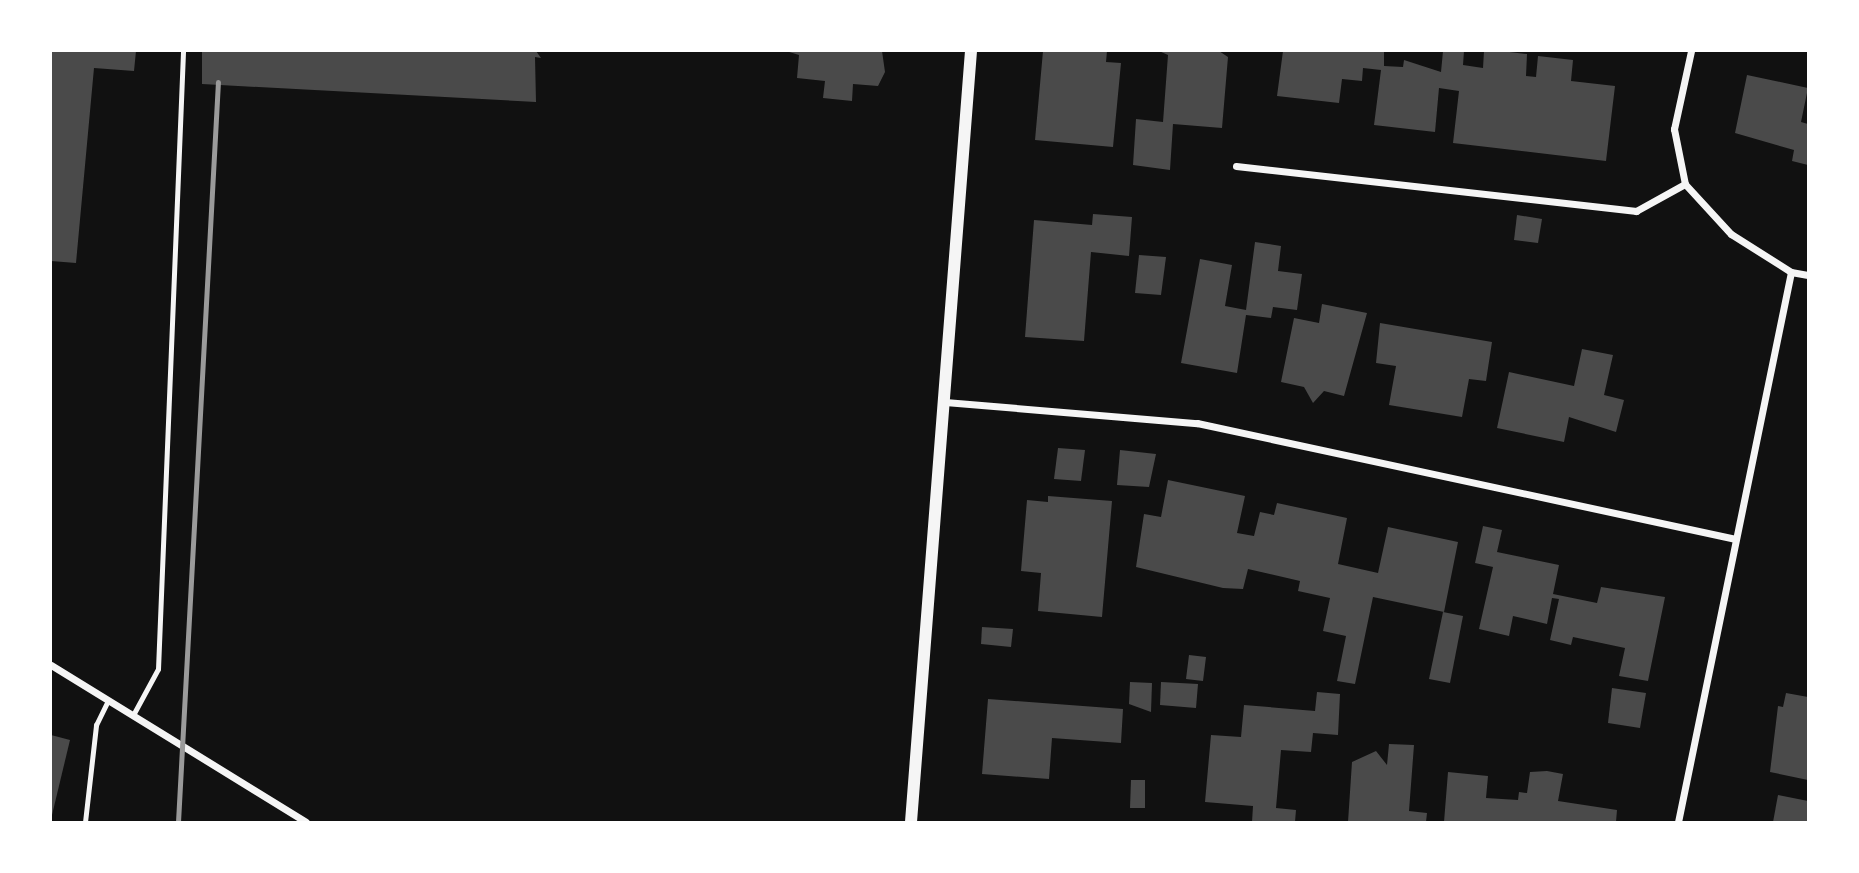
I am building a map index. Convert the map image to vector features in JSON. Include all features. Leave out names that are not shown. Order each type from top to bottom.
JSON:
[{"type":"street","points":[[911,822],[971,51]]},
{"type":"street","points":[[1691,51],[1674,129],[1685,184],[1731,233],[1791,272],[1808,275]]},
{"type":"street","points":[[1236,166],[1636,211],[1685,184]]},
{"type":"street","points":[[1678,822],[1791,272]]},
{"type":"street","points":[[945,402],[1197,423],[1736,539]]},
{"type":"street","points":[[51,665],[306,822]]},
{"type":"lane","points":[[134,715],[158,668],[183,51]]},
{"type":"lane","points":[[85,822],[96,725],[108,700]]},
{"type":"building","points":[[51,51],[136,51],[134,71],[94,68],[76,263],[51,261]]},
{"type":"building","points":[[202,51],[536,51],[541,58],[535,57],[536,102],[202,84]]},
{"type":"building","points":[[786,51],[882,51],[885,72],[878,86],[853,84],[852,101],[823,98],[825,81],[797,78],[799,55]]},
{"type":"building","points":[[1043,51],[1107,51],[1106,62],[1121,63],[1113,147],[1035,140]]},
{"type":"building","points":[[1159,51],[1219,51],[1228,57],[1222,128],[1173,124],[1170,170],[1133,165],[1136,119],[1163,122],[1168,55]]},
{"type":"building","points":[[1283,51],[1384,51],[1384,66],[1403,67],[1404,60],[1441,72],[1443,51],[1464,51],[1463,65],[1483,68],[1484,51],[1501,51],[1527,54],[1526,76],[1536,77],[1538,56],[1573,60],[1571,81],[1615,86],[1606,161],[1453,143],[1459,91],[1439,88],[1435,132],[1374,125],[1381,70],[1363,68],[1362,81],[1342,79],[1339,103],[1277,96]]},
{"type":"building","points":[[1747,75],[1808,88],[1801,122],[1808,124],[1808,165],[1792,161],[1794,150],[1735,133]]},
{"type":"building","points":[[1093,214],[1132,217],[1129,256],[1091,252],[1084,341],[1025,337],[1034,220],[1092,225]]},
{"type":"building","points":[[1517,215],[1542,219],[1538,243],[1514,240]]},
{"type":"building","points":[[1255,242],[1281,246],[1278,271],[1302,274],[1297,310],[1273,307],[1271,318],[1246,315],[1237,373],[1181,363],[1200,259],[1232,265],[1225,306],[1246,310]]},
{"type":"building","points":[[1139,255],[1166,257],[1161,295],[1135,293]]},
{"type":"building","points":[[1322,304],[1367,313],[1344,396],[1324,391],[1313,403],[1304,387],[1281,382],[1294,318],[1319,323]]},
{"type":"building","points":[[1380,323],[1492,342],[1486,381],[1469,379],[1462,417],[1389,405],[1396,366],[1376,363]]},
{"type":"building","points":[[1582,349],[1613,355],[1604,395],[1624,400],[1616,432],[1569,417],[1564,442],[1497,428],[1509,372],[1574,386]]},
{"type":"building","points":[[1058,448],[1085,450],[1081,481],[1054,479]]},
{"type":"building","points":[[1120,450],[1156,454],[1149,487],[1117,485]]},
{"type":"building","points":[[1168,480],[1245,496],[1237,533],[1254,536],[1260,512],[1274,515],[1277,503],[1347,518],[1338,564],[1378,573],[1388,527],[1458,542],[1444,612],[1373,597],[1355,684],[1337,681],[1346,636],[1323,631],[1330,598],[1298,591],[1300,581],[1248,569],[1243,589],[1223,588],[1136,567],[1144,514],[1161,517]]},
{"type":"building","points":[[1048,496],[1112,501],[1102,617],[1038,611],[1041,573],[1021,571],[1027,500],[1048,502]]},
{"type":"building","points":[[1483,526],[1502,530],[1497,552],[1559,565],[1553,594],[1597,603],[1601,587],[1665,597],[1648,681],[1619,676],[1625,648],[1573,637],[1571,645],[1550,640],[1559,599],[1552,598],[1547,624],[1513,616],[1509,636],[1479,629],[1493,567],[1475,563]]},
{"type":"building","points":[[1443,612],[1463,616],[1450,683],[1429,679]]},
{"type":"building","points":[[982,627],[1013,629],[1011,647],[981,644]]},
{"type":"building","points":[[1189,655],[1206,657],[1203,681],[1186,679]]},
{"type":"building","points":[[1130,682],[1152,683],[1151,712],[1129,704]]},
{"type":"building","points":[[1161,682],[1198,684],[1196,708],[1160,705]]},
{"type":"building","points":[[1612,688],[1646,693],[1640,728],[1608,723]]},
{"type":"building","points":[[1317,692],[1340,694],[1338,735],[1313,733],[1311,752],[1281,750],[1276,808],[1296,810],[1295,822],[1252,822],[1253,806],[1205,802],[1211,735],[1241,737],[1244,705],[1315,711]]},
{"type":"building","points":[[1786,693],[1808,697],[1808,780],[1770,772],[1778,706],[1783,707]]},
{"type":"building","points":[[988,699],[1123,709],[1121,743],[1052,738],[1049,779],[982,774]]},
{"type":"building","points":[[51,735],[70,740],[52,815],[51,814]]},
{"type":"building","points":[[1389,744],[1414,745],[1409,811],[1427,813],[1426,822],[1348,822],[1352,762],[1376,751],[1387,765]]},
{"type":"building","points":[[1448,772],[1488,776],[1486,798],[1518,800],[1519,792],[1527,793],[1530,772],[1563,774],[1558,801],[1617,810],[1616,822],[1444,822]]},
{"type":"building","points":[[1131,780],[1145,780],[1145,808],[1130,808]]},
{"type":"building","points":[[1778,795],[1808,801],[1808,822],[1773,822]]},
{"type":"railway","points":[[178,822],[218,82]]}]
